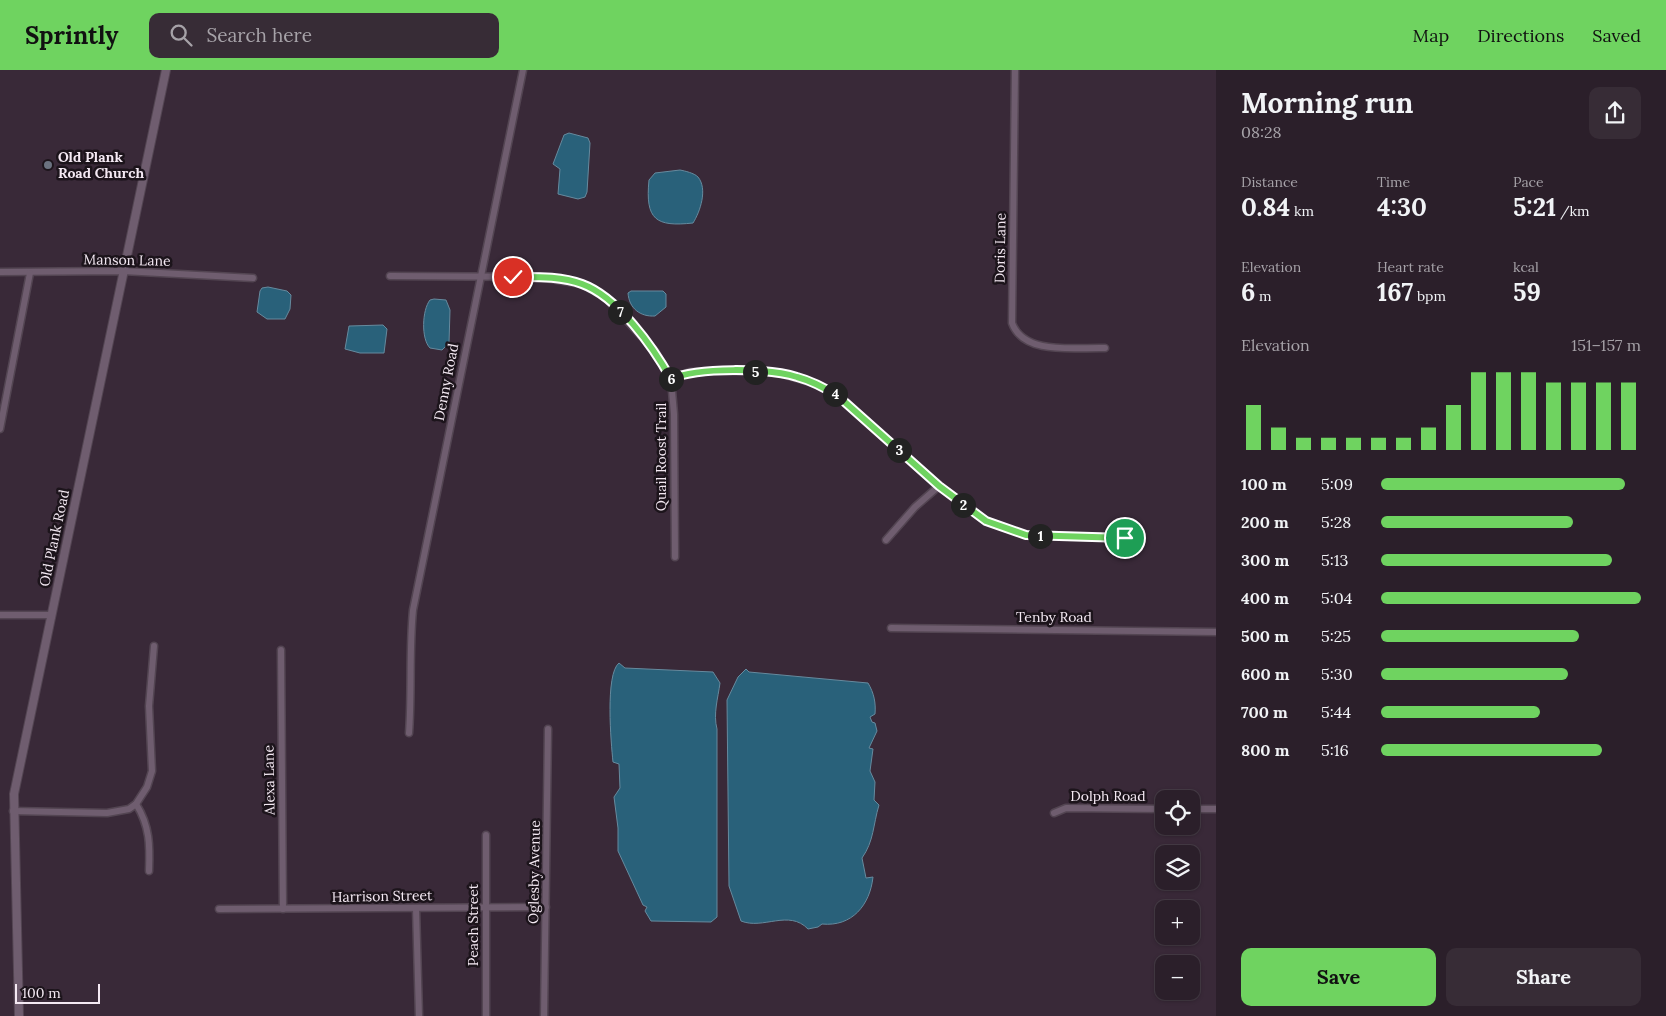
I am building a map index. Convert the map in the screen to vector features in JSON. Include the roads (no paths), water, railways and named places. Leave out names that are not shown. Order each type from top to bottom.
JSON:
[{"type":"street","name":"Old Plank Road","points":[[19,1016],[14,794],[166,70]]},
{"type":"street","name":"Denny Road","points":[[409,733],[412,700],[410,644],[413,610],[523,70]]},
{"type":"street","name":"Doris Lane","points":[[1015,70],[1012,323],[1018,335],[1034,346],[1104,348]]},
{"type":"street","name":"Manson Lane","points":[[0,272],[123,270],[253,278]]},
{"type":"street","points":[[0,429],[30,273]]},
{"type":"street","points":[[390,276],[480,276]]},
{"type":"street","name":"Quail Roost Trail","points":[[480,276],[564,279],[592,288],[606,297],[655,351],[671,379],[674,414],[675,557]]},
{"type":"street","points":[[671,379],[690,372],[734,371],[779,373],[816,384],[838,396],[972,513],[1000,527],[1043,537],[1125,538]]},
{"type":"street","points":[[886,540],[915,506],[939,486]]},
{"type":"street","points":[[0,615],[51,615]]},
{"type":"street","name":"Tenby Road","points":[[891,628],[1216,632]]},
{"type":"street","points":[[13,812],[107,813],[129,809],[136,804],[152,772],[149,706],[154,646]]},
{"type":"street","name":"Alexa Lane","points":[[281,650],[283,909]]},
{"type":"street","name":"Oglesby Avenue","points":[[544,1016],[548,729]]},
{"type":"street","points":[[136,804],[144,818],[149,837],[149,871]]},
{"type":"street","name":"Dolph Road","points":[[1054,813],[1066,808],[1155,809]]},
{"type":"street","points":[[1200,809],[1216,809]]},
{"type":"street","name":"Peach Street","points":[[486,835],[486,1016]]},
{"type":"street","name":"Harrison Street","points":[[219,908],[546,907]]},
{"type":"street","points":[[416,908],[419,1016]]},
{"type":"water","points":[[569,133],[588,138],[590,143],[587,192],[585,197],[578,199],[558,194],[560,169],[553,164],[564,135]]},
{"type":"water","points":[[680,170],[694,174],[701,182],[703,194],[698,213],[693,223],[670,224],[662,222],[651,212],[648,193],[649,180],[655,173]]},
{"type":"water","points":[[268,287],[287,291],[291,295],[290,309],[285,319],[267,319],[257,312],[260,291],[262,288]]},
{"type":"water","points":[[631,291],[663,291],[666,294],[666,307],[655,316],[640,313],[631,303],[628,293]]},
{"type":"water","points":[[430,300],[446,300],[450,310],[449,343],[442,350],[430,348],[425,338],[425,310]]},
{"type":"water","points":[[383,325],[387,329],[384,353],[360,353],[345,349],[349,326]]},
{"type":"water","points":[[619,663],[625,668],[713,672],[720,683],[716,706],[717,917],[711,922],[651,921],[645,911],[647,907],[643,905],[618,851],[618,828],[614,797],[620,788],[619,764],[613,762],[610,694],[612,680]]},
{"type":"water","points":[[746,669],[749,672],[868,683],[872,691],[875,702],[875,714],[870,717],[872,722],[875,723],[877,731],[869,748],[873,749],[870,771],[875,782],[874,800],[879,805],[871,839],[862,858],[866,878],[873,877],[868,897],[863,905],[851,918],[842,922],[822,924],[808,929],[801,923],[793,921],[749,923],[741,921],[729,886],[727,700],[738,677]]},
{"type":"place","name":"Old Plank Road Church","points":[[48,165]]}]
